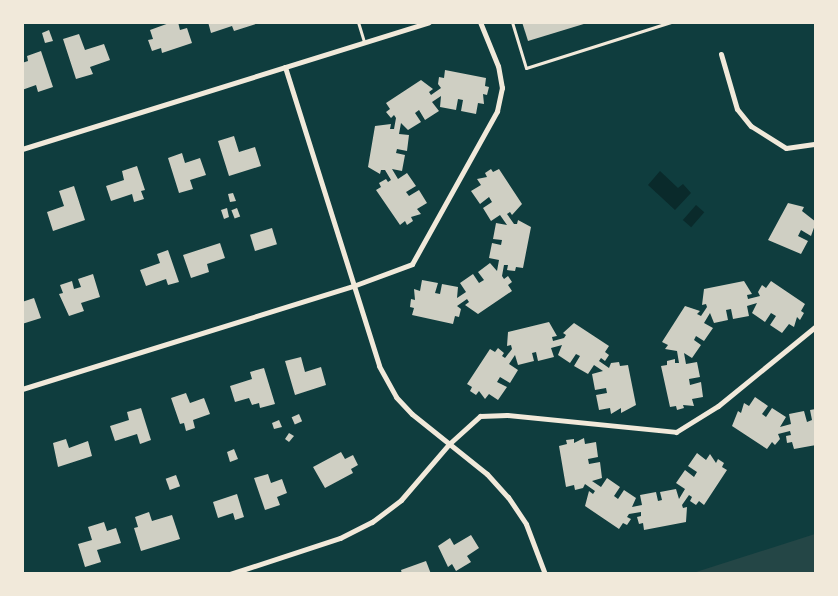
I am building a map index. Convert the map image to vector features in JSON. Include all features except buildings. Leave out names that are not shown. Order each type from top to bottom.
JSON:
[{"type":"street","points":[[22,149],[429,22]]},
{"type":"street","points":[[22,389],[353,286],[412,264],[496,111],[502,88],[498,66],[480,22]]},
{"type":"street","points":[[721,54],[737,109],[750,126],[786,148],[816,144]]},
{"type":"street","points":[[285,67],[379,366],[390,387],[412,414],[487,474],[508,497],[526,524],[545,574]]},
{"type":"street","points":[[230,574],[340,538],[372,522],[414,487],[449,444],[474,419],[491,414],[676,432],[718,406],[816,326]]},
{"type":"lane","points":[[358,22],[364,42]]},
{"type":"lane","points":[[512,22],[526,68],[671,22]]},
{"type":"shaded area","points":[[660,171],[678,188],[683,184],[691,193],[675,210],[648,185]]},
{"type":"shaded area","points":[[696,205],[704,212],[691,227],[683,220]]},
{"type":"shaded area","points":[[815,534],[815,573],[693,573]]}]
